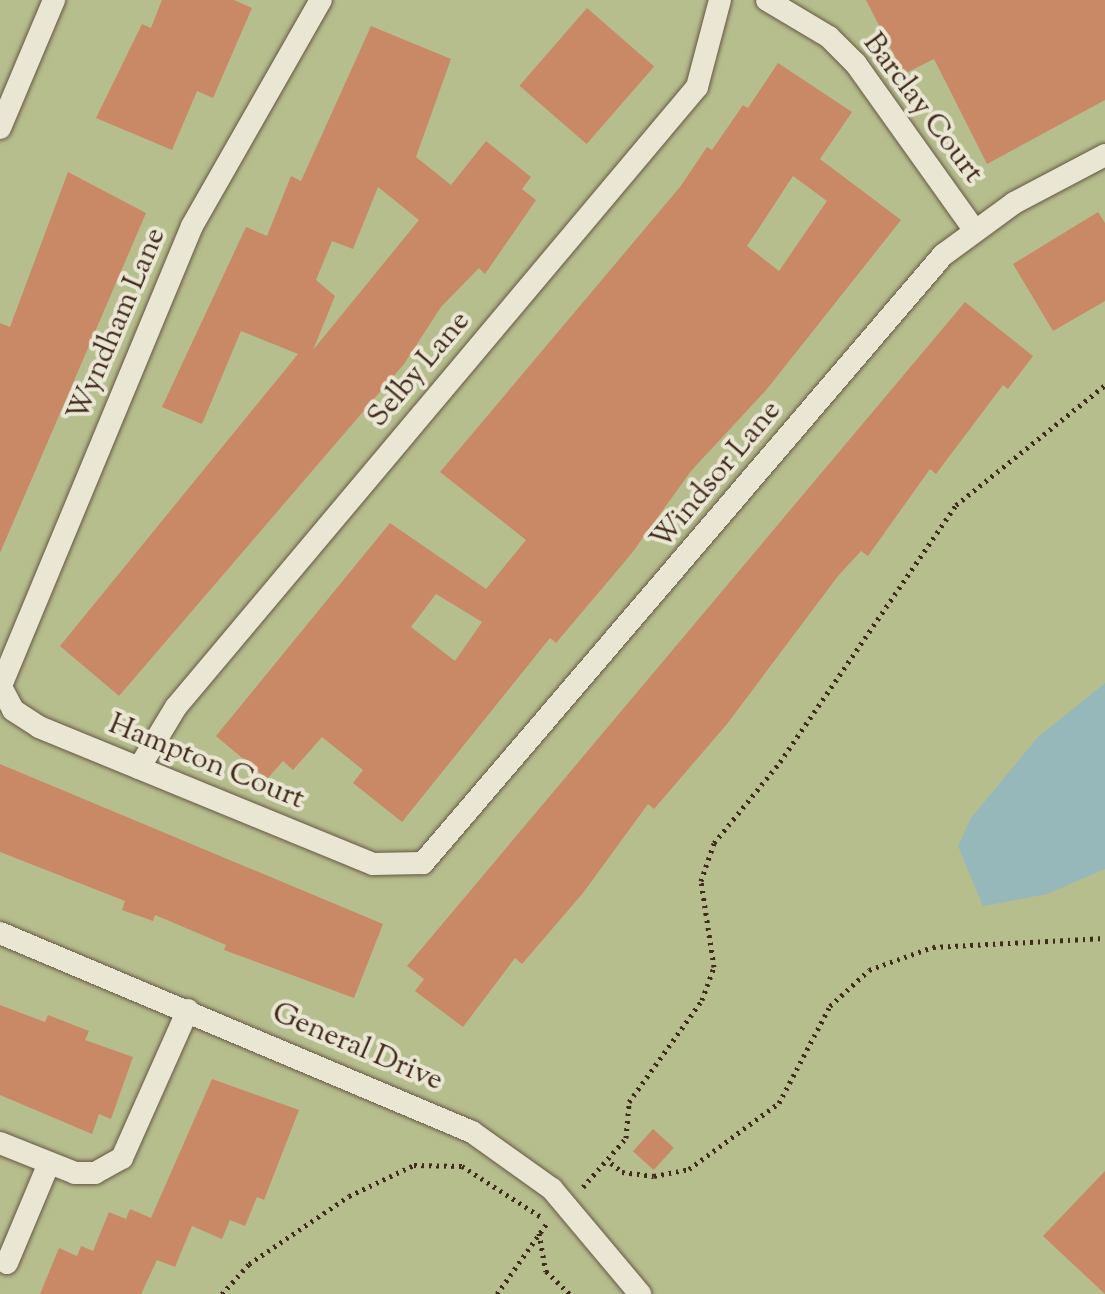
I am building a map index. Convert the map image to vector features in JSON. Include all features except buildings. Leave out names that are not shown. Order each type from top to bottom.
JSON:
[{"type":"street","points":[[0,128],[54,0]]},
{"type":"street","name":"Wyndham Lane","points":[[0,687],[192,226],[321,0]]},
{"type":"street","name":"Selby Lane","points":[[139,768],[176,707],[697,87],[720,0]]},
{"type":"street","name":"Barclay Court","points":[[767,0],[803,7],[856,64],[973,228]]},
{"type":"street","name":"Windsor Lane","points":[[404,868],[440,851],[943,255],[973,228],[1105,156]]},
{"type":"street","name":"Hampton Court","points":[[0,687],[13,710],[39,727],[373,864],[404,868]]},
{"type":"street","name":"General Drive","points":[[0,933],[472,1132],[552,1190],[640,1294]]},
{"type":"street","points":[[0,1143],[49,1162],[96,1173],[122,1158],[188,1010]]},
{"type":"street","points":[[7,1262],[49,1162]]},
{"type":"path","points":[[1105,385],[956,505],[780,762],[714,842],[701,880],[714,967],[702,1000],[629,1102],[626,1138],[611,1162],[622,1172],[654,1176],[690,1168],[779,1103],[830,1006],[870,970],[933,947],[1105,938]]},
{"type":"path","points":[[222,1294],[249,1264],[335,1206],[414,1165],[462,1166],[548,1222]]},
{"type":"path","points":[[539,1233],[546,1270],[570,1294]]},
{"type":"green space","points":[[0,0],[1105,0],[1105,1294],[0,1294]]},
{"type":"water","points":[[1105,683],[1105,869],[1047,894],[983,906],[958,846],[971,818],[1038,737]]}]
